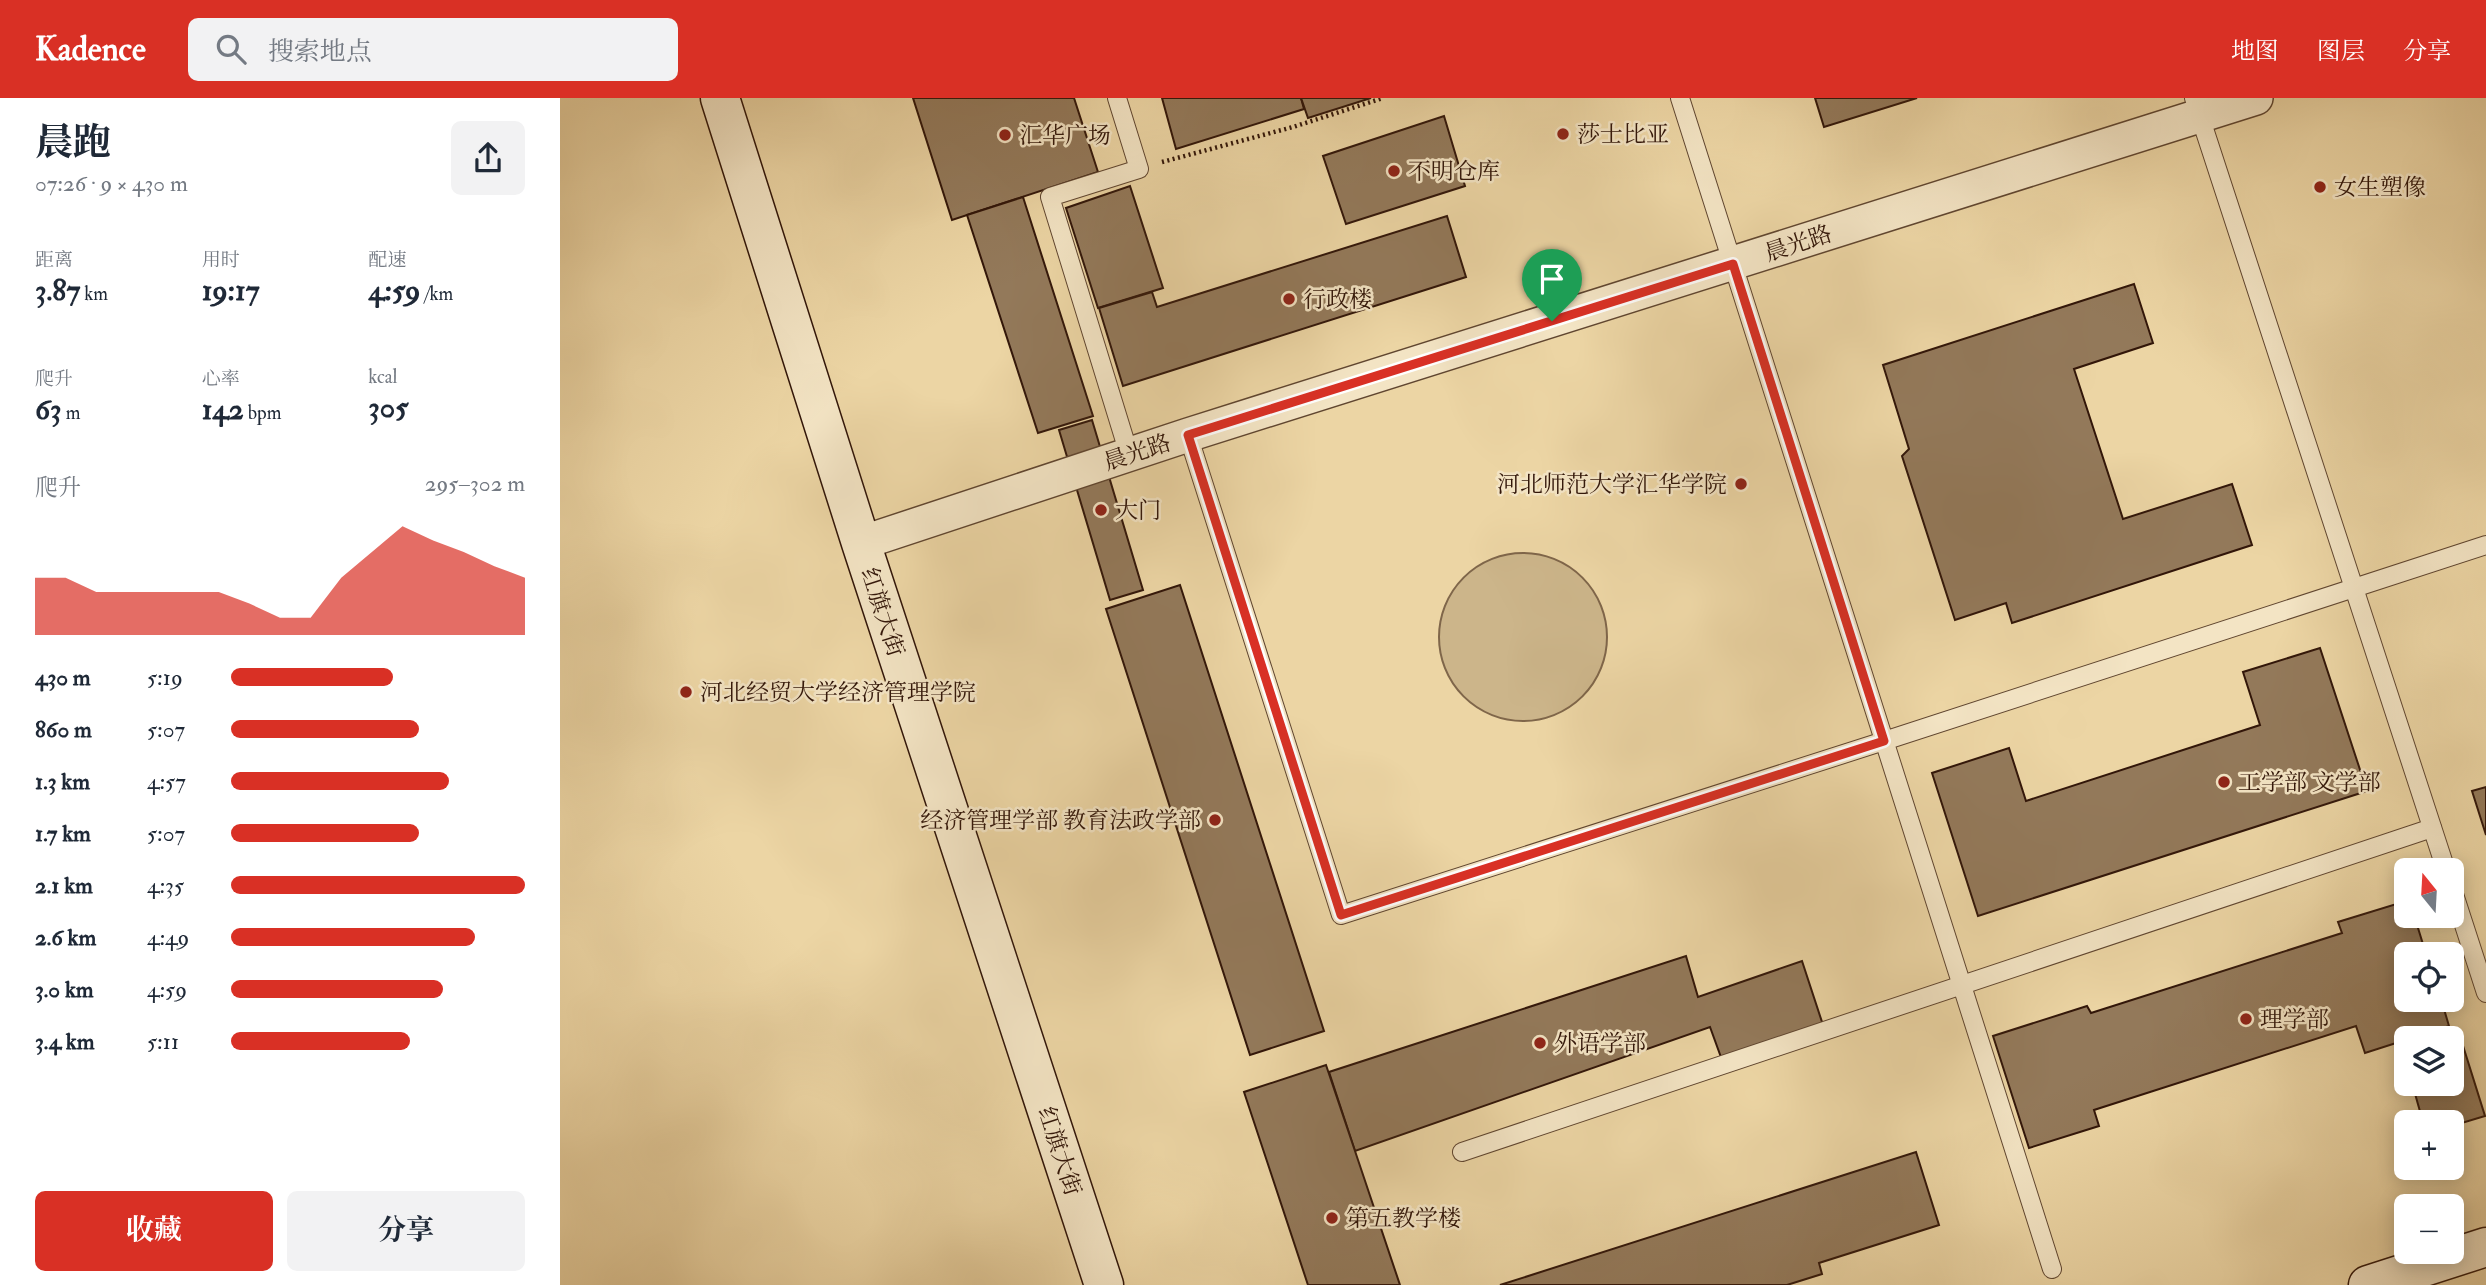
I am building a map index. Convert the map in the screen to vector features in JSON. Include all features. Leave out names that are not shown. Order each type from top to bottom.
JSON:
[{"type":"main road","name":"红旗大街","points":[[720,98],[861,543],[1104,1285]]},
{"type":"main road","points":[[2368,1285],[2486,1247]]},
{"type":"street","name":"晨光路","points":[[861,543],[1188,435],[1733,264],[2197,107],[2256,98]]},
{"type":"lane","points":[[1117,98],[1139,169],[1050,197],[1129,454]]},
{"type":"lane","points":[[1680,98],[2052,1269]]},
{"type":"lane","points":[[2197,107],[2442,858]]},
{"type":"lane","points":[[1188,435],[1341,915],[2486,545]]},
{"type":"lane","points":[[1462,1152],[2432,828]]},
{"type":"lane","points":[[2464,925],[2486,993]]},
{"type":"path","points":[[1139,169],[1293,127],[1382,98]]},
{"type":"shaded area","points":[[1523,553],[1555,560],[1570,567],[1582,578],[1593,590],[1600,605],[1607,637],[1600,669],[1593,684],[1582,696],[1570,707],[1555,714],[1523,721],[1491,714],[1476,707],[1464,696],[1453,684],[1446,669],[1439,637],[1446,605],[1453,590],[1464,578],[1476,567],[1491,560]]},
{"type":"building","name":"汇华广场","points":[[913,98],[1074,98],[1098,172],[952,220]]},
{"type":"building","points":[[1162,98],[1301,98],[1304,109],[1176,149]]},
{"type":"building","points":[[1301,98],[1371,98],[1308,118]]},
{"type":"building","points":[[1815,98],[1917,98],[1824,127]]},
{"type":"building","name":"不明仓库","points":[[1444,116],[1465,186],[1346,224],[1323,156]]},
{"type":"building","points":[[1130,186],[1163,288],[1098,308],[1066,208]]},
{"type":"building","points":[[1023,197],[1093,416],[1038,433],[967,215]]},
{"type":"building","name":"行政楼","points":[[1447,216],[1466,277],[1123,386],[1099,308],[1152,292],[1157,307]]},
{"type":"building","points":[[2134,284],[2153,343],[2074,369],[2123,519],[2232,484],[2252,545],[2012,623],[2006,603],[1955,620],[1902,456],[1909,449],[1883,365]]},
{"type":"building","name":"大门","points":[[1092,420],[1143,590],[1110,600],[1059,430]]},
{"type":"building","name":"经济管理学部 教育法政学部","points":[[1180,585],[1324,1031],[1250,1055],[1106,609]]},
{"type":"building","name":"工学部 文学部","points":[[2320,648],[2367,791],[1978,916],[1932,773],[2009,748],[2026,801],[2260,725],[2243,672]]},
{"type":"building","points":[[2486,787],[2486,835],[2472,791]]},
{"type":"building","name":"理学部","points":[[2394,905],[2394,928],[2418,928],[2422,942],[2394,942],[2394,1012],[2445,1012],[2449,1026],[2394,1026],[2394,1044],[2365,1053],[2356,1026],[2094,1110],[2099,1126],[2029,1148],[1993,1036],[2087,1006],[2091,1013],[2342,933],[2338,922]]},
{"type":"building","name":"外语学部","points":[[1686,956],[1698,997],[1802,961],[1823,1025],[1722,1060],[1710,1027],[1355,1151],[1329,1072]]},
{"type":"building","points":[[2464,1049],[2485,1116],[2464,1122],[2464,1110],[2420,1110],[2416,1096],[2464,1096]]},
{"type":"building","name":"第五教学楼","points":[[1326,1065],[1400,1285],[1308,1285],[1244,1092]]},
{"type":"building","points":[[1916,1152],[1939,1225],[1819,1263],[1822,1274],[1787,1285],[1500,1285]]},
{"type":"place","name":"莎士比亚","points":[[1563,134]]},
{"type":"place","name":"汇华广场","points":[[1005,135]]},
{"type":"place","name":"不明仓库","points":[[1394,171]]},
{"type":"place","name":"女生塑像","points":[[2320,187]]},
{"type":"place","name":"行政楼","points":[[1289,299]]},
{"type":"place","name":"河北师范大学汇华学院","points":[[1741,484]]},
{"type":"place","name":"大门","points":[[1101,510]]},
{"type":"place","name":"河北经贸大学经济管理学院","points":[[686,692]]},
{"type":"place","name":"工学部 文学部","points":[[2224,782]]},
{"type":"place","name":"经济管理学部 教育法政学部","points":[[1215,820]]},
{"type":"place","name":"理学部","points":[[2246,1019]]},
{"type":"place","name":"外语学部","points":[[1540,1043]]},
{"type":"place","name":"第五教学楼","points":[[1332,1218]]},
{"type":"route","points":[[1733,264],[1884,741],[1341,915],[1188,435],[1552,321],[1733,264]]}]
